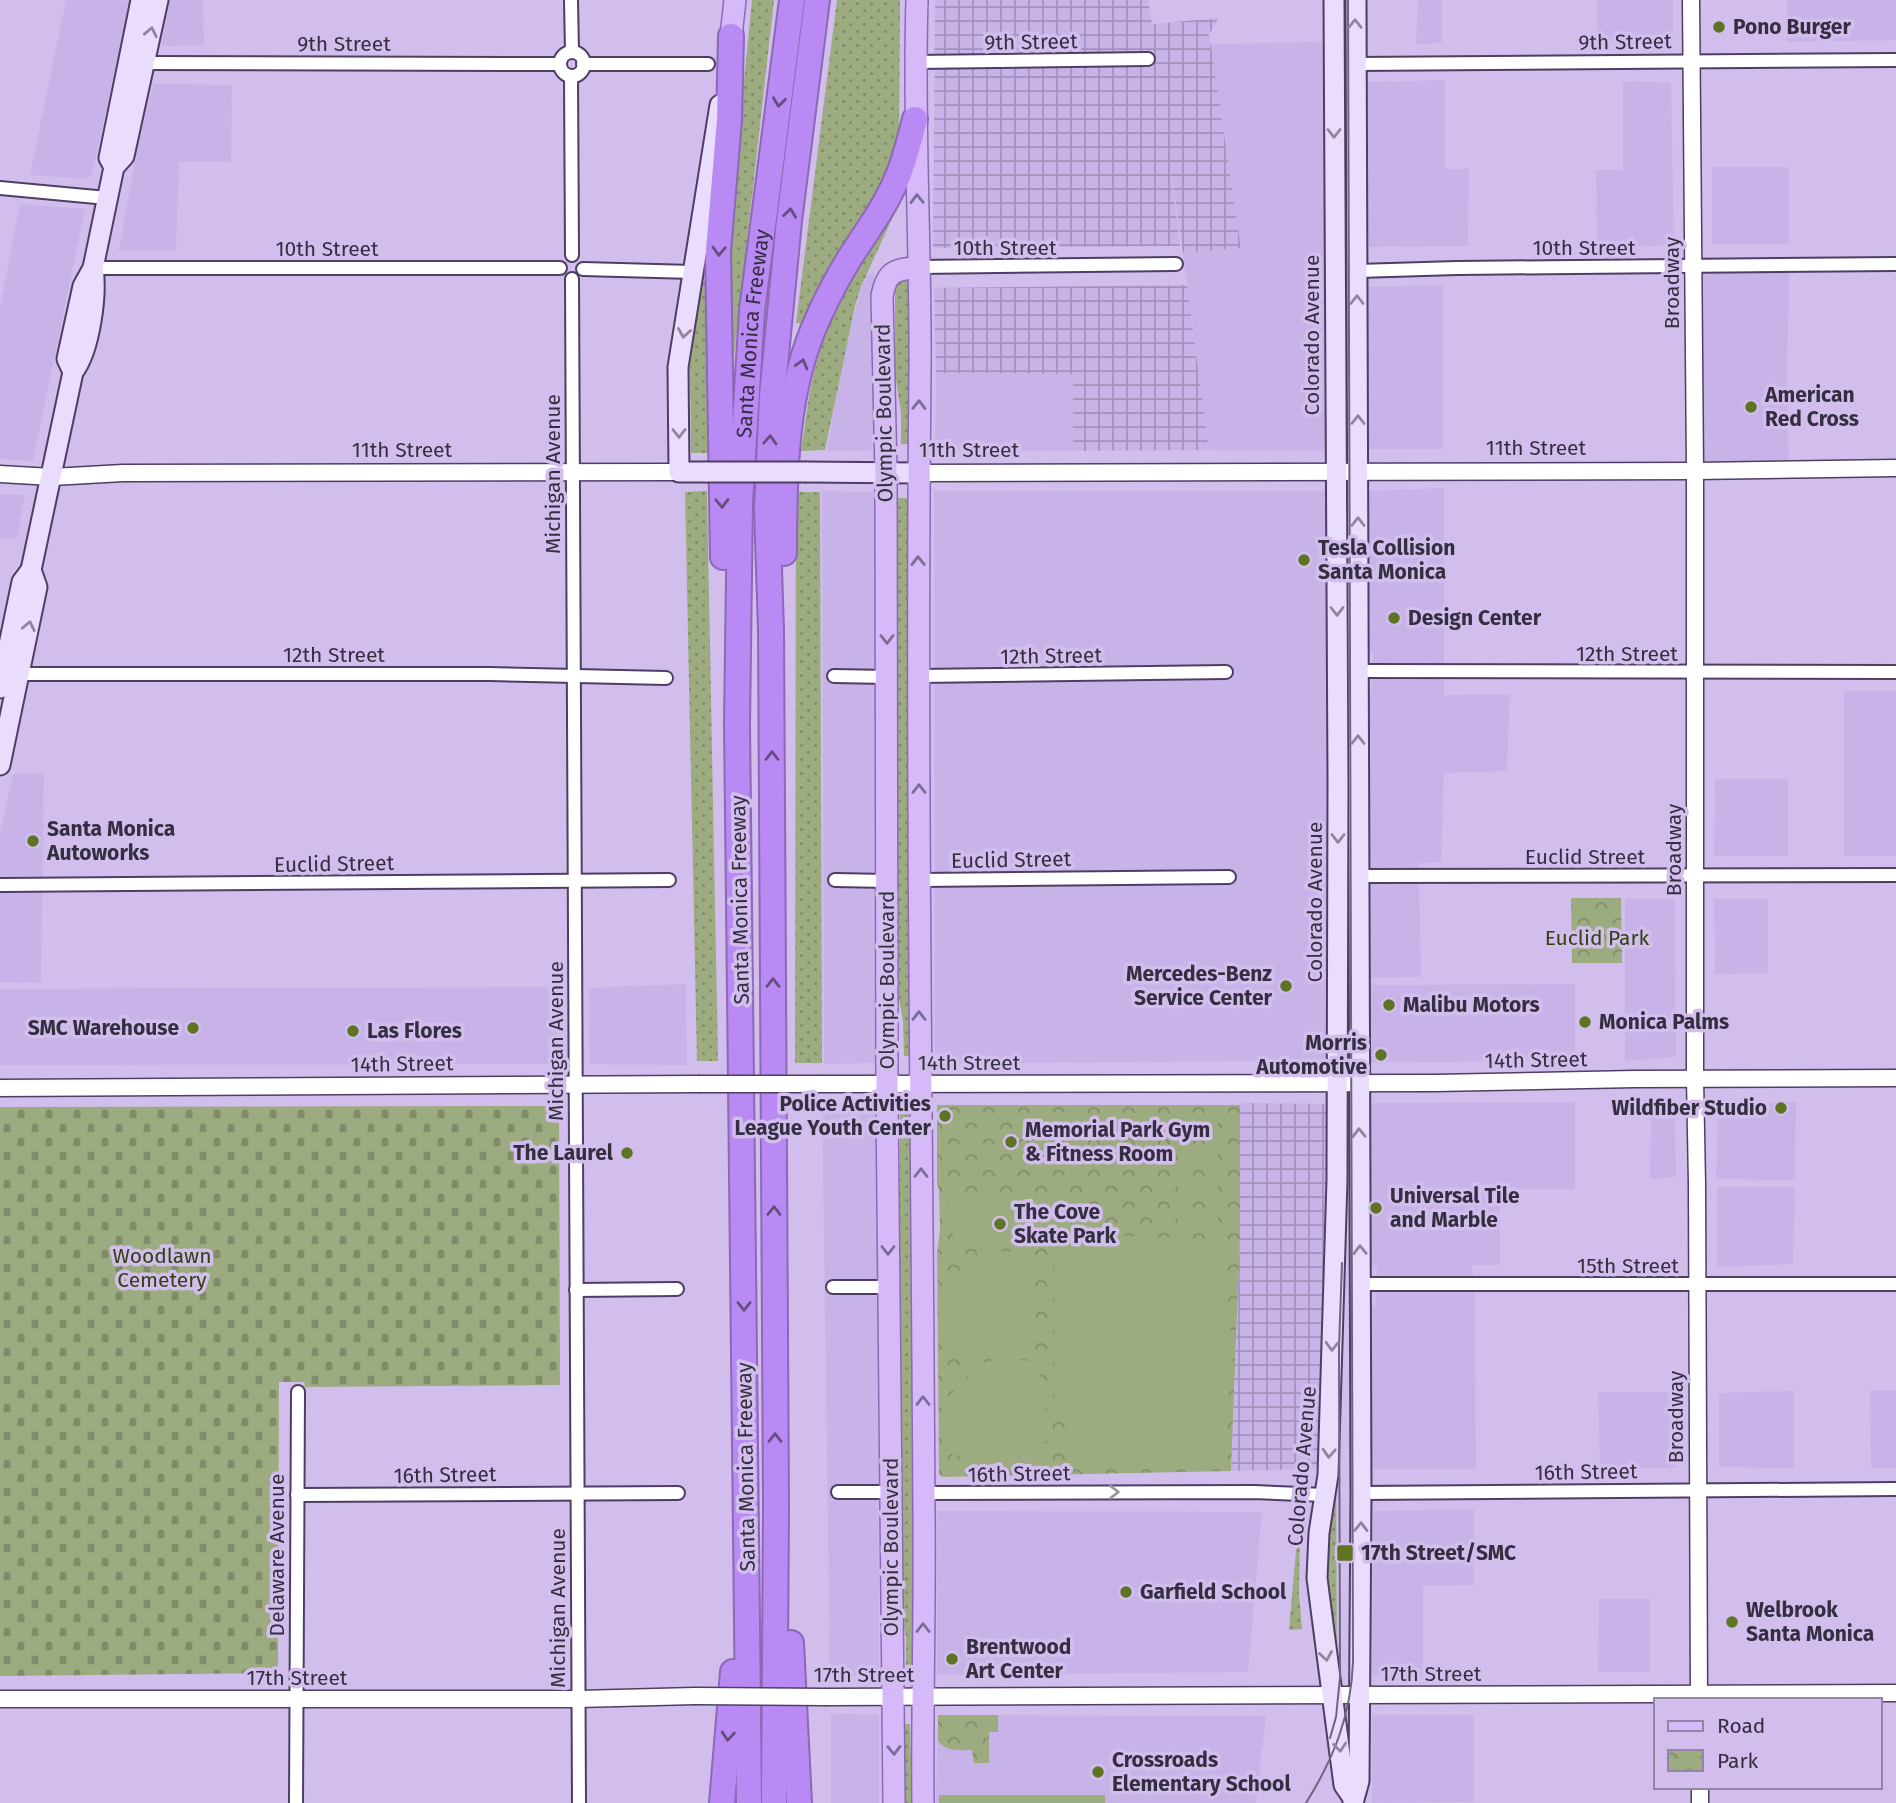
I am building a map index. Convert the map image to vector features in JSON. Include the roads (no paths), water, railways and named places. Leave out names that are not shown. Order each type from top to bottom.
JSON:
[{"type":"highway","name":"Santa Monica Freeway","points":[[749,1803],[737,724],[740,502],[752,311],[791,0]]},
{"type":"highway","name":"Santa Monica Freeway","points":[[774,1803],[776,1507],[771,630],[766,508],[772,396],[789,221],[817,0]]},
{"type":"highway","points":[[731,36],[729,120],[719,251],[719,375],[725,662],[737,724]]},
{"type":"highway","points":[[771,630],[784,591],[784,504],[788,445],[799,374],[818,318],[834,285],[898,177],[915,119]]},
{"type":"highway","points":[[722,1803],[733,1678],[736,1513],[745,1473]]},
{"type":"highway","points":[[776,1507],[790,1629],[799,1803]]},
{"type":"main road","points":[[136,63],[141,0]]},
{"type":"main road","points":[[0,765],[7,679],[37,587],[31,570],[73,372],[82,361],[96,287],[93,268],[114,167],[109,158],[136,63],[158,0]]},
{"type":"main road","points":[[679,472],[678,367],[735,0]]},
{"type":"main road","name":"Olympic Boulevard","points":[[917,0],[915,119],[919,267],[919,1084],[923,1803]]},
{"type":"main road","name":"Colorado Avenue","points":[[1334,0],[1338,1083],[1331,1411],[1317,1578],[1340,1738],[1344,1785],[1353,1800]]},
{"type":"main road","name":"Colorado Avenue","points":[[1353,1800],[1359,1781],[1362,1493],[1356,0]]},
{"type":"main road","name":"Olympic Boulevard","points":[[894,1803],[888,1287],[886,473],[882,296],[886,278],[892,272],[919,267]]},
{"type":"main road","name":"11th Street","points":[[679,472],[918,473]]},
{"type":"street","points":[[571,0],[572,52]]},
{"type":"street","name":"Broadway","points":[[1691,0],[1699,1697]]},
{"type":"street","points":[[572,52],[579,54],[583,64],[578,74],[571,76],[564,74],[560,64],[562,57],[572,52]]},
{"type":"street","name":"9th Street","points":[[915,62],[1148,59]]},
{"type":"street","name":"9th Street","points":[[1355,64],[1896,60]]},
{"type":"street","name":"9th Street","points":[[136,63],[560,64]]},
{"type":"street","points":[[583,64],[708,64]]},
{"type":"street","points":[[571,76],[572,255]]},
{"type":"street","points":[[0,188],[107,198]]},
{"type":"street","points":[[572,255],[581,260],[583,269],[579,277],[572,279],[565,276],[560,268],[562,260],[572,255]]},
{"type":"street","name":"10th Street","points":[[919,267],[1176,264]]},
{"type":"street","name":"10th Street","points":[[1357,271],[1896,264]]},
{"type":"street","name":"10th Street","points":[[93,268],[560,268]]},
{"type":"street","points":[[583,269],[693,272]]},
{"type":"street","name":"Michigan Avenue","points":[[572,279],[579,1803]]},
{"type":"street","name":"11th Street","points":[[918,473],[1896,468]]},
{"type":"street","name":"11th Street","points":[[0,474],[52,477],[123,473],[679,472]]},
{"type":"street","name":"12th Street","points":[[1358,671],[1896,673]]},
{"type":"street","name":"12th Street","points":[[918,676],[1226,672]]},
{"type":"street","name":"12th Street","points":[[7,679],[574,676],[666,678]]},
{"type":"street","points":[[834,676],[887,677]]},
{"type":"street","name":"Euclid Street","points":[[1359,876],[1896,875]]},
{"type":"street","name":"Euclid Street","points":[[920,880],[1229,877]]},
{"type":"street","name":"Euclid Street","points":[[0,885],[669,880]]},
{"type":"street","points":[[835,880],[888,881]]},
{"type":"street","name":"14th Street","points":[[0,1088],[575,1083],[1359,1083],[1896,1079]]},
{"type":"street","name":"15th Street","points":[[1361,1284],[1896,1284]]},
{"type":"street","points":[[833,1287],[888,1287]]},
{"type":"street","points":[[576,1290],[677,1289]]},
{"type":"street","name":"Delaware Avenue","points":[[296,1803],[298,1392]]},
{"type":"street","name":"16th Street","points":[[1362,1493],[1896,1489]]},
{"type":"street","points":[[838,1492],[891,1492]]},
{"type":"street","name":"16th Street","points":[[297,1495],[678,1493]]},
{"type":"street","name":"16th Street","points":[[923,1493],[1325,1494]]},
{"type":"street","name":"17th Street","points":[[0,1699],[1332,1695],[1699,1697],[1896,1693]]},
{"type":"tram line","points":[[1306,1803],[1333,1753],[1339,1736],[1349,1700],[1353,1662],[1348,0]]},
{"type":"tram line","points":[[1330,1738],[1336,1717],[1340,1677],[1339,1348],[1342,1263]]},
{"type":"place","name":"Pono Burger","points":[[1719,27]]},
{"type":"place","name":"American Red Cross","points":[[1751,407]]},
{"type":"place","name":"Tesla Collision Santa Monica","points":[[1304,560]]},
{"type":"place","name":"Design Center","points":[[1394,618]]},
{"type":"place","name":"Santa Monica Autoworks","points":[[33,841]]},
{"type":"place","name":"Mercedes-Benz Service Center","points":[[1286,986]]},
{"type":"place","name":"Malibu Motors","points":[[1389,1005]]},
{"type":"place","name":"Monica Palms","points":[[1585,1022]]},
{"type":"place","name":"SMC Warehouse","points":[[193,1028]]},
{"type":"place","name":"Las Flores","points":[[353,1031]]},
{"type":"place","name":"Morris Automotive","points":[[1381,1055]]},
{"type":"place","name":"Wildfiber Studio","points":[[1781,1108]]},
{"type":"place","name":"Police Activities League Youth Center","points":[[945,1116]]},
{"type":"place","name":"Memorial Park Gym & Fitness Room","points":[[1011,1142]]},
{"type":"place","name":"The Laurel","points":[[627,1153]]},
{"type":"place","name":"Universal Tile and Marble","points":[[1376,1208]]},
{"type":"place","name":"The Cove Skate Park","points":[[1000,1224]]},
{"type":"place","name":"17th Street/SMC","points":[[1345,1553]]},
{"type":"place","name":"Garfield School","points":[[1126,1592]]},
{"type":"place","name":"Welbrook Santa Monica","points":[[1732,1622]]},
{"type":"place","name":"Brentwood Art Center","points":[[952,1659]]},
{"type":"place","name":"Crossroads Elementary School","points":[[1098,1772]]},
{"type":"park label","name":"Euclid Park","points":[[1597,938]]},
{"type":"park label","name":"Woodlawn Cemetery","points":[[162,1268]]}]
